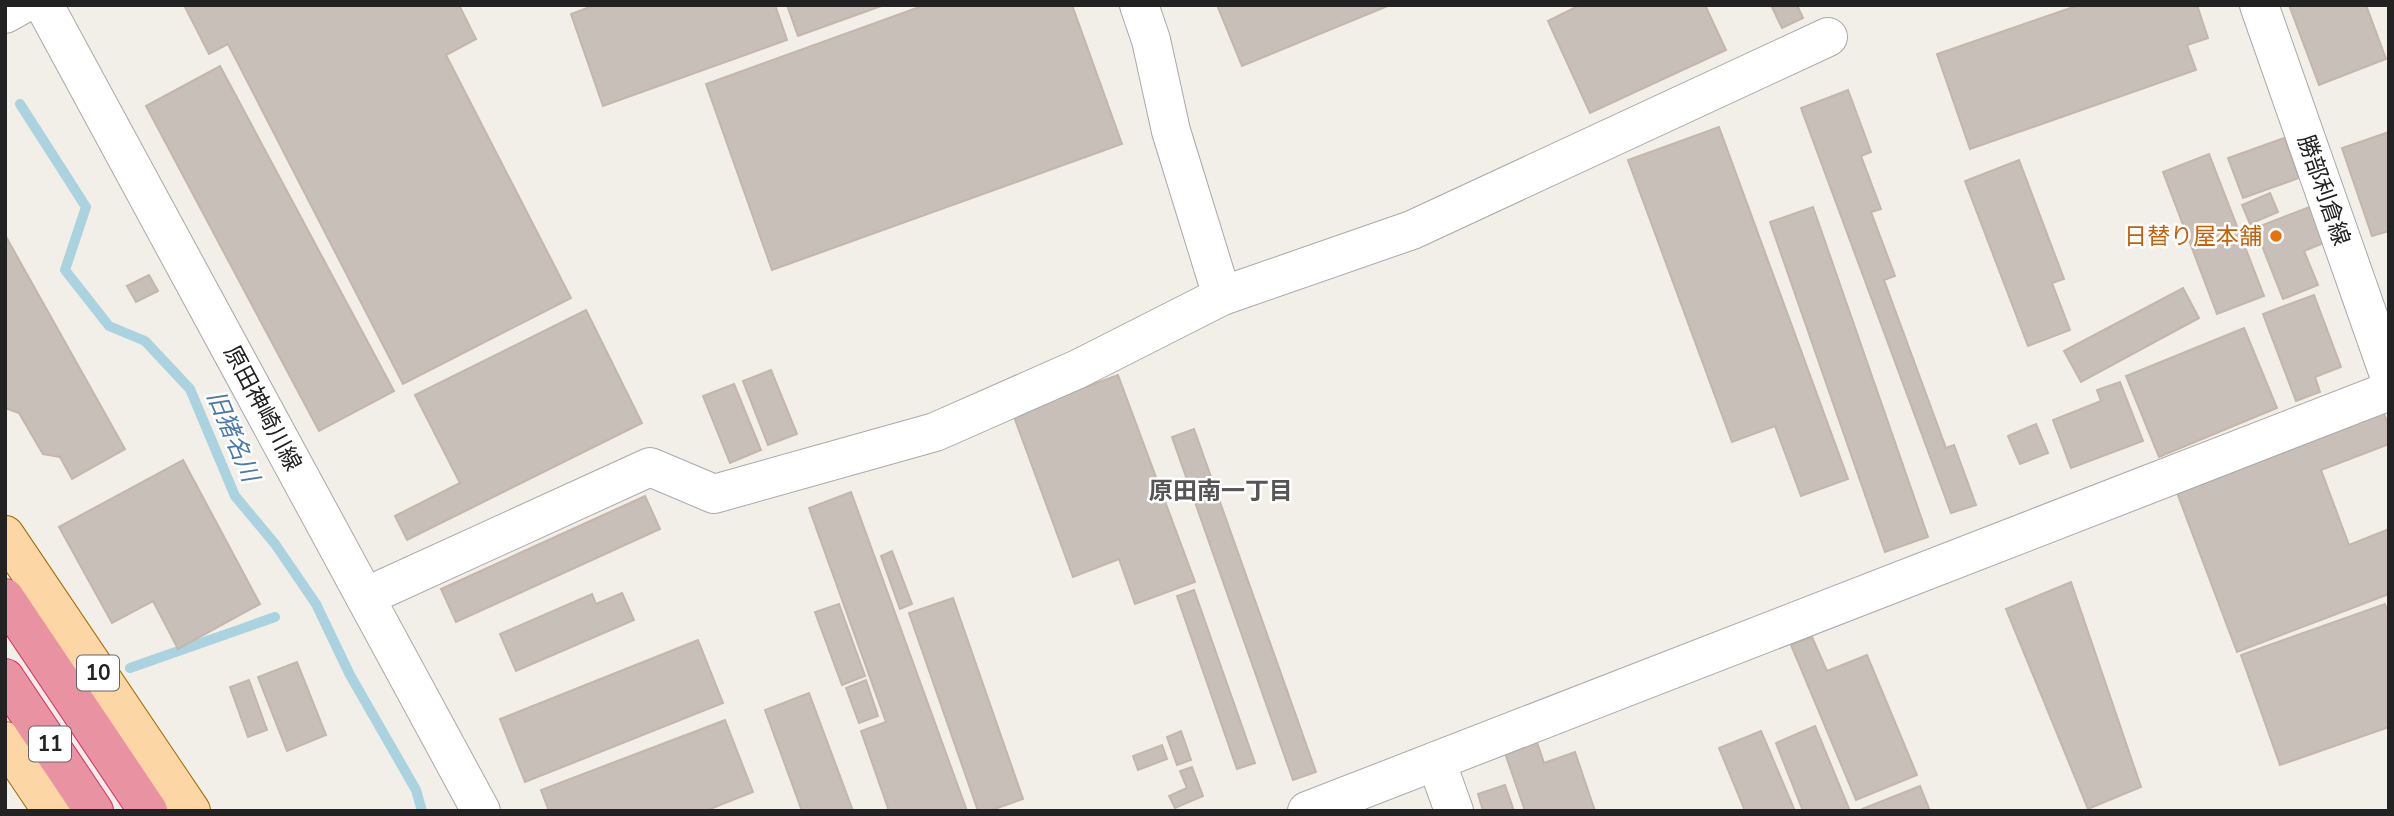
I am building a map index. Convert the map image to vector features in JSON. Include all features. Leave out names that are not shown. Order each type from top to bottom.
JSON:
[{"type":"highway","name":"11","points":[[5,598],[148,811]]},
{"type":"highway","name":"11","points":[[5,678],[94,811]]},
{"type":"main road","name":"10","points":[[5,535],[191,811]]},
{"type":"main road","points":[[5,741],[52,811]]},
{"type":"street","points":[[5,13],[21,5]]},
{"type":"street","name":"原田神崎川線","points":[[44,5],[481,811]]},
{"type":"street","points":[[1139,5],[1152,40],[1171,131],[1222,296]]},
{"type":"street","name":"勝部利倉線","points":[[2259,5],[2389,375]]},
{"type":"street","points":[[365,597],[650,467],[714,494],[935,432],[1078,369],[1222,296],[1412,230],[1828,37]]},
{"type":"street","points":[[1307,811],[2389,391]]},
{"type":"street","points":[[1436,761],[1454,811]]},
{"type":"building","points":[[184,5],[459,5],[476,39],[446,55],[571,298],[403,384],[228,44],[209,54]]},
{"type":"building","points":[[595,5],[775,5],[787,40],[603,106],[571,14]]},
{"type":"building","points":[[787,5],[884,5],[798,36]]},
{"type":"building","points":[[925,5],[1072,5],[1122,144],[772,270],[706,84]]},
{"type":"building","points":[[1217,5],[1390,5],[1242,66]]},
{"type":"building","points":[[1580,5],[1705,5],[1726,50],[1590,113],[1548,21]]},
{"type":"building","points":[[1771,5],[1797,5],[1803,18],[1782,28]]},
{"type":"building","points":[[2079,5],[2197,5],[2208,38],[2187,45],[2196,70],[1970,149],[1937,54]]},
{"type":"building","points":[[2289,5],[2366,5],[2386,59],[2319,85]]},
{"type":"building","points":[[220,66],[394,391],[319,431],[146,106]]},
{"type":"building","points":[[1848,90],[1871,152],[1861,156],[1881,209],[1871,212],[1895,276],[1884,280],[1946,448],[1954,445],[1976,505],[1951,513],[1801,108]]},
{"type":"building","points":[[1719,127],[1848,479],[1801,496],[1775,426],[1732,442],[1628,160]]},
{"type":"building","points":[[2389,132],[2389,231],[2372,236],[2342,148]]},
{"type":"building","points":[[2284,138],[2299,178],[2243,198],[2228,158]]},
{"type":"building","points":[[2209,154],[2264,296],[2217,314],[2163,172]]},
{"type":"building","points":[[2019,160],[2064,279],[2052,283],[2070,330],[2028,346],[1965,181]]},
{"type":"building","points":[[2270,193],[2278,212],[2250,224],[2242,205]]},
{"type":"building","points":[[2312,206],[2326,242],[2304,251],[2318,285],[2283,299],[2255,228]]},
{"type":"building","points":[[1813,207],[1928,537],[1885,552],[1770,222]]},
{"type":"building","points":[[5,235],[125,449],[72,479],[60,457],[43,454],[19,413],[5,408]]},
{"type":"building","points":[[149,275],[158,291],[136,302],[127,286]]},
{"type":"building","points":[[2183,288],[2199,318],[2081,382],[2064,351]]},
{"type":"building","points":[[2314,295],[2341,367],[2315,377],[2320,392],[2296,401],[2263,314]]},
{"type":"building","points":[[586,310],[642,423],[407,540],[395,516],[460,483],[415,395]]},
{"type":"building","points":[[2244,328],[2277,408],[2159,457],[2126,376]]},
{"type":"building","points":[[771,370],[797,434],[768,445],[743,381]]},
{"type":"building","points":[[1118,375],[1195,582],[1135,604],[1119,559],[1073,577],[1013,414]]},
{"type":"building","points":[[2120,382],[2143,441],[2071,468],[2053,420],[2101,401],[2097,390]]},
{"type":"building","points":[[734,384],[761,450],[730,463],[703,396]]},
{"type":"building","points":[[2383,411],[2389,427],[2389,444],[2321,470],[2349,545],[2389,529],[2389,594],[2237,652],[2176,490]]},
{"type":"building","points":[[2036,424],[2048,453],[2020,464],[2008,436]]},
{"type":"building","points":[[1194,429],[1316,772],[1293,780],[1172,437]]},
{"type":"building","points":[[183,460],[260,604],[178,649],[153,601],[112,623],[59,527]]},
{"type":"building","points":[[851,492],[967,811],[889,811],[861,731],[886,722],[809,508]]},
{"type":"building","points":[[645,496],[660,529],[456,622],[441,589]]},
{"type":"building","points":[[892,551],[912,604],[900,609],[881,556]]},
{"type":"building","points":[[2071,582],[2141,787],[2088,809],[2006,609]]},
{"type":"building","points":[[1194,590],[1255,763],[1237,769],[1177,596]]},
{"type":"building","points":[[622,593],[634,620],[516,671],[500,634],[592,594],[596,604]]},
{"type":"building","points":[[953,598],[1023,799],[989,811],[978,811],[909,613]]},
{"type":"building","points":[[839,604],[865,676],[842,685],[815,612]]},
{"type":"building","points":[[2385,604],[2389,616],[2389,727],[2280,765],[2241,655]]},
{"type":"building","points":[[1812,637],[1827,671],[1867,655],[1917,775],[1856,800],[1791,645]]},
{"type":"building","points":[[698,640],[723,703],[525,782],[500,719]]},
{"type":"building","points":[[297,662],[326,735],[287,751],[258,677]]},
{"type":"building","points":[[249,680],[267,730],[248,737],[230,687]]},
{"type":"building","points":[[866,680],[878,716],[859,723],[846,688]]},
{"type":"building","points":[[809,693],[853,811],[802,811],[765,710]]},
{"type":"building","points":[[725,720],[753,792],[705,811],[549,811],[541,790]]},
{"type":"building","points":[[1815,726],[1850,811],[1803,811],[1776,743]]},
{"type":"building","points":[[1181,731],[1191,760],[1177,765],[1167,737]]},
{"type":"building","points":[[1761,731],[1795,811],[1745,811],[1719,748]]},
{"type":"building","points":[[1537,742],[1544,763],[1575,752],[1595,811],[1525,811],[1505,753]]},
{"type":"building","points":[[1162,745],[1167,759],[1138,770],[1133,756]]},
{"type":"building","points":[[1192,767],[1203,796],[1175,808],[1169,796],[1187,788],[1180,771]]},
{"type":"building","points":[[1505,785],[1514,811],[1483,811],[1478,794]]},
{"type":"building","points":[[1920,786],[1930,811],[1862,809]]},
{"type":"waterway","name":"旧猪名川","points":[[20,104],[86,207],[65,270],[109,326],[145,341],[190,389],[235,496],[275,544],[316,604],[350,675],[416,790],[422,811]]},
{"type":"waterway","points":[[130,668],[275,617]]},
{"type":"place","name":"日替り屋本舗","points":[[2276,236]]},
{"type":"district","name":"原田南一丁目","points":[[1221,491]]}]
